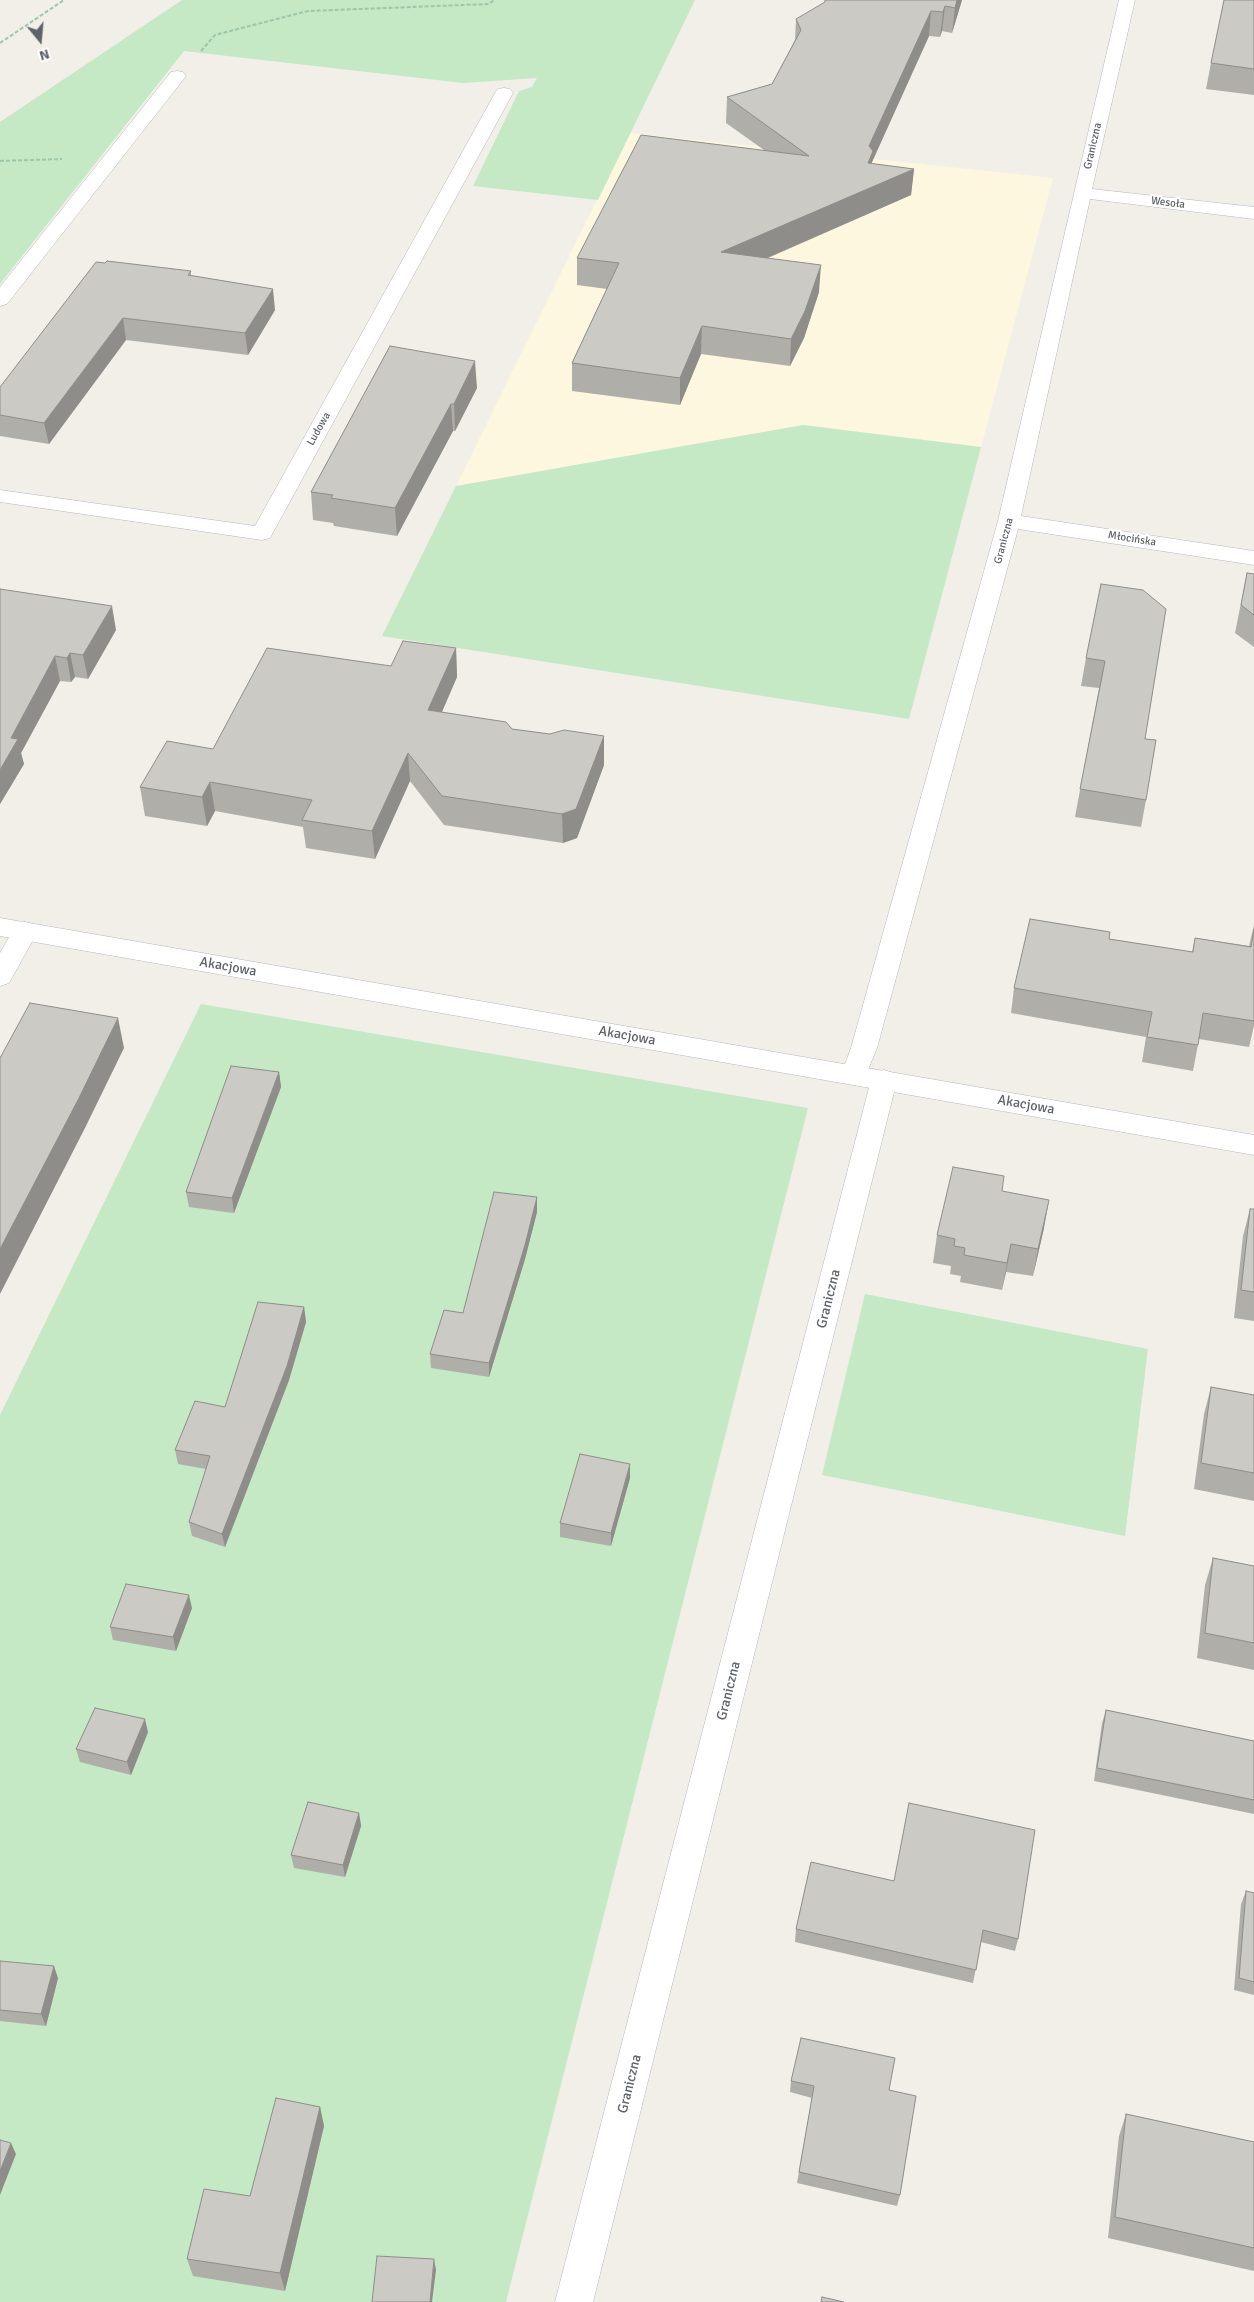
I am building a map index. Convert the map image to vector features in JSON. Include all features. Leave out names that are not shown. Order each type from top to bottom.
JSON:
[{"type":"street","name":"Graniczna","points":[[574,2302],[869,1078],[864,1048],[1009,521],[1127,0]]},
{"type":"street","points":[[0,300],[177,76]]},
{"type":"street","name":"Ludowa","points":[[0,496],[262,533],[504,93]]},
{"type":"street","name":"Wesoła","points":[[1082,193],[1254,213]]},
{"type":"street","name":"Młocińska","points":[[1009,521],[1254,558]]},
{"type":"street","points":[[0,977],[12,929]]},
{"type":"street","name":"Akacjowa","points":[[12,929],[1254,1145]]},
{"type":"path","points":[[0,43],[64,0]]},
{"type":"path","points":[[177,76],[216,36],[308,11],[489,4],[494,0]]},
{"type":"path","points":[[0,161],[114,158]]},
{"type":"shaded area","points":[[630,133],[1053,178],[981,447],[803,425],[456,486]]},
{"type":"green space","points":[[182,0],[695,0],[598,200],[473,186],[519,91],[532,87],[537,78],[463,83],[184,51],[0,284],[0,122]]},
{"type":"green space","points":[[803,425],[981,447],[909,719],[382,636],[456,486]]},
{"type":"green space","points":[[201,1004],[808,1108],[506,2302],[0,2302],[0,1415]]},
{"type":"green space","points":[[865,1294],[1148,1349],[1125,1536],[822,1475]]},
{"type":"building","points":[[825,0],[957,0],[955,8],[945,6],[943,12],[931,11],[869,146],[873,151],[868,163],[914,169],[721,252],[821,265],[805,311],[791,339],[702,326],[680,378],[572,363],[619,263],[577,258],[641,135],[809,156],[727,97],[772,84],[801,30],[796,19],[825,2]]},
{"type":"building","points":[[1224,0],[1254,0],[1254,69],[1211,63]]},
{"type":"building","points":[[107,261],[191,271],[188,275],[273,289],[245,333],[123,318],[44,423],[0,415],[0,387],[96,262],[105,263]]},
{"type":"building","points":[[390,346],[475,361],[454,404],[451,404],[395,508],[331,498],[333,495],[311,492]]},
{"type":"building","points":[[1247,573],[1254,574],[1254,615],[1241,605]]},
{"type":"building","points":[[1101,584],[1143,590],[1166,609],[1145,739],[1156,740],[1146,800],[1080,789],[1105,661],[1086,658]]},
{"type":"building","points":[[0,589],[112,606],[83,655],[70,653],[67,658],[55,656],[11,738],[18,739],[0,770]]},
{"type":"building","points":[[403,641],[456,648],[428,710],[506,722],[512,729],[550,734],[564,730],[604,736],[576,809],[562,814],[442,796],[408,753],[372,831],[302,820],[312,800],[210,782],[202,797],[140,787],[167,741],[213,749],[267,648],[391,666]]},
{"type":"building","points":[[1030,919],[1110,932],[1109,939],[1193,952],[1195,938],[1251,947],[1254,929],[1254,1021],[1203,1013],[1198,1045],[1147,1037],[1152,1012],[1014,988]]},
{"type":"building","points":[[30,1003],[118,1018],[79,1098],[0,1249],[0,1058]]},
{"type":"building","points":[[231,1066],[279,1072],[232,1198],[186,1192]]},
{"type":"building","points":[[953,1167],[1004,1176],[1002,1191],[1049,1200],[1038,1249],[1011,1244],[1007,1263],[964,1255],[965,1248],[954,1246],[955,1239],[937,1235]]},
{"type":"building","points":[[494,1192],[537,1197],[525,1245],[489,1363],[430,1354],[444,1310],[463,1313]]},
{"type":"building","points":[[1250,1209],[1254,1209],[1254,1292],[1241,1290]]},
{"type":"building","points":[[258,1302],[304,1307],[287,1366],[222,1534],[189,1522],[210,1456],[175,1450],[195,1401],[225,1407]]},
{"type":"building","points":[[1211,1387],[1254,1395],[1254,1473],[1201,1463]]},
{"type":"building","points":[[580,1454],[630,1464],[611,1533],[560,1523]]},
{"type":"building","points":[[1213,1558],[1254,1566],[1254,1643],[1205,1633]]},
{"type":"building","points":[[126,1584],[189,1595],[173,1637],[110,1627]]},
{"type":"building","points":[[95,1708],[145,1719],[127,1762],[76,1749]]},
{"type":"building","points":[[1106,1710],[1254,1741],[1254,1800],[1097,1768]]},
{"type":"building","points":[[308,1802],[359,1813],[343,1865],[291,1855]]},
{"type":"building","points":[[909,1803],[1035,1830],[1018,1939],[983,1930],[976,1970],[796,1929],[811,1862],[894,1881]]},
{"type":"building","points":[[1246,1891],[1254,1893],[1254,1982],[1239,1978]]},
{"type":"building","points":[[0,1961],[54,1966],[41,2014],[0,2010]]},
{"type":"building","points":[[801,2038],[895,2058],[889,2090],[916,2096],[900,2195],[799,2172],[814,2086],[791,2081]]},
{"type":"building","points":[[276,2098],[320,2107],[280,2273],[187,2259],[204,2189],[250,2196]]},
{"type":"building","points":[[1126,2114],[1254,2142],[1254,2248],[1115,2217]]},
{"type":"building","points":[[0,2140],[11,2143],[0,2171]]},
{"type":"building","points":[[377,2256],[434,2259],[430,2302],[372,2302]]},
{"type":"building","points":[[822,2297],[844,2302],[821,2302]]}]
